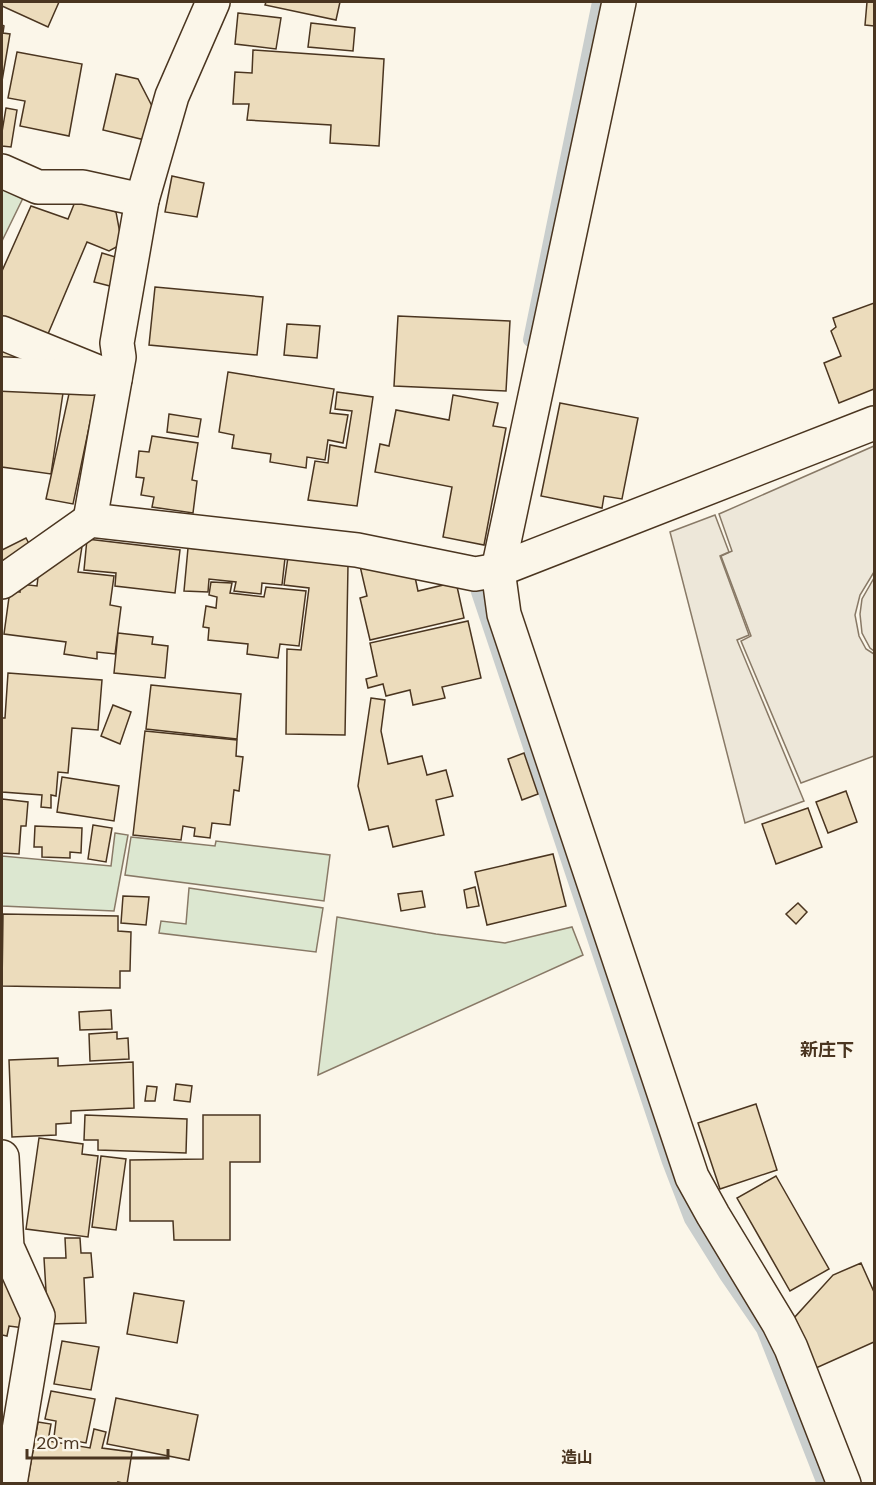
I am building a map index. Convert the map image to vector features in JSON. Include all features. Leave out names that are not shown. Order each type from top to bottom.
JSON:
[{"type":"street","points":[[90,520],[119,357],[117,343],[142,200],[172,96],[213,2]]},
{"type":"street","points":[[619,2],[486,572],[504,614],[692,1177],[791,1348],[844,1484]]},
{"type":"street","points":[[2,171],[38,187],[83,187],[142,200]]},
{"type":"street","points":[[2,333],[115,379]]},
{"type":"street","points":[[2,374],[115,379]]},
{"type":"street","points":[[2,582],[90,520],[357,550],[486,572],[874,423]]},
{"type":"street","points":[[2,1156],[5,1252],[39,1316],[10,1484]]},
{"type":"green space","points":[[2,181],[25,194],[2,241]]},
{"type":"green space","points":[[115,833],[128,835],[114,911],[2,906],[2,856],[111,866]]},
{"type":"green space","points":[[131,837],[215,846],[216,841],[330,855],[324,901],[125,875]]},
{"type":"green space","points":[[189,888],[323,908],[316,952],[159,933],[161,921],[186,924]]},
{"type":"green space","points":[[337,917],[505,943],[572,927],[583,955],[318,1075]]},
{"type":"shaded area","points":[[874,446],[874,572],[860,595],[855,615],[859,636],[866,649],[874,654],[874,756],[801,783],[741,641],[751,636],[721,556],[732,551],[719,514]]},
{"type":"shaded area","points":[[715,515],[729,552],[720,556],[749,635],[737,640],[804,801],[745,823],[670,532]]},
{"type":"shaded area","points":[[874,578],[874,651],[862,633],[860,614],[862,599]]},
{"type":"building","points":[[2,2],[59,2],[48,27],[2,6]]},
{"type":"building","points":[[266,2],[340,2],[336,20],[265,5]]},
{"type":"building","points":[[867,2],[874,2],[874,26],[865,25]]},
{"type":"building","points":[[238,13],[281,18],[276,49],[235,44]]},
{"type":"building","points":[[311,23],[355,28],[353,51],[308,47]]},
{"type":"building","points":[[2,25],[4,26],[3,33],[10,34],[2,81]]},
{"type":"building","points":[[253,50],[384,59],[379,146],[330,143],[331,125],[247,120],[249,104],[233,104],[235,72],[252,73]]},
{"type":"building","points":[[17,52],[82,64],[69,136],[20,126],[25,101],[8,98]]},
{"type":"building","points":[[116,74],[138,79],[153,108],[145,140],[103,130]]},
{"type":"building","points":[[6,108],[17,110],[11,147],[2,146]]},
{"type":"building","points":[[172,176],[204,183],[197,217],[165,212]]},
{"type":"building","points":[[77,197],[116,212],[122,244],[109,251],[87,242],[45,341],[2,322],[2,271],[31,206],[68,219]]},
{"type":"building","points":[[102,253],[122,259],[114,287],[94,282]]},
{"type":"building","points":[[155,287],[263,297],[257,355],[149,345]]},
{"type":"building","points":[[874,303],[874,389],[839,403],[824,363],[841,356],[831,331],[836,327],[833,318]]},
{"type":"building","points":[[398,316],[510,321],[506,391],[394,386]]},
{"type":"building","points":[[287,324],[320,326],[317,358],[284,355]]},
{"type":"building","points":[[2,348],[16,354],[14,374],[2,373]]},
{"type":"building","points":[[228,372],[334,389],[330,413],[348,415],[343,443],[328,440],[325,460],[307,457],[306,468],[270,462],[271,454],[232,448],[234,435],[219,432]]},
{"type":"building","points":[[2,384],[63,393],[51,474],[2,467]]},
{"type":"building","points":[[70,389],[96,394],[73,504],[46,499]]},
{"type":"building","points":[[337,392],[373,397],[357,506],[308,500],[315,461],[328,463],[330,445],[346,448],[352,411],[335,409]]},
{"type":"building","points":[[453,395],[498,403],[493,426],[506,428],[484,545],[443,537],[452,487],[375,472],[380,444],[389,446],[396,410],[449,420]]},
{"type":"building","points":[[560,403],[638,418],[622,499],[604,496],[602,508],[541,496]]},
{"type":"building","points":[[169,414],[201,419],[198,437],[167,432]]},
{"type":"building","points":[[152,436],[198,443],[192,480],[197,481],[193,513],[152,507],[154,497],[141,495],[144,478],[136,477],[139,451],[149,452]]},
{"type":"building","points":[[26,538],[34,553],[5,566],[2,550]]},
{"type":"building","points":[[87,539],[180,550],[175,593],[115,586],[116,573],[84,570]]},
{"type":"building","points":[[83,540],[78,572],[114,576],[110,605],[121,607],[115,654],[97,652],[97,659],[64,654],[66,642],[4,634],[10,590],[20,592],[20,584],[37,586],[39,568]]},
{"type":"building","points":[[188,548],[285,558],[282,585],[262,583],[261,594],[234,591],[236,582],[209,579],[208,592],[184,591]]},
{"type":"building","points":[[288,557],[348,565],[345,735],[286,734],[287,649],[301,650],[309,588],[284,585]]},
{"type":"building","points":[[360,566],[415,577],[418,591],[456,582],[464,618],[370,640],[360,598],[367,596]]},
{"type":"building","points":[[211,582],[232,583],[230,593],[264,597],[266,587],[306,591],[299,646],[280,644],[278,658],[247,654],[248,644],[208,640],[209,628],[203,627],[206,606],[216,608],[217,597],[209,595]]},
{"type":"building","points":[[468,621],[481,678],[442,687],[445,698],[413,705],[410,690],[386,696],[383,684],[368,688],[366,679],[377,676],[370,643]]},
{"type":"building","points":[[118,633],[153,637],[152,644],[168,646],[165,678],[114,673]]},
{"type":"building","points":[[8,673],[102,680],[98,730],[72,728],[68,773],[58,772],[56,796],[51,795],[51,808],[41,807],[42,795],[2,792],[2,718],[5,718]]},
{"type":"building","points":[[151,685],[241,694],[237,739],[146,729]]},
{"type":"building","points":[[371,698],[385,700],[381,731],[388,764],[422,756],[427,775],[446,770],[453,796],[436,800],[444,835],[393,847],[388,826],[369,830],[358,786]]},
{"type":"building","points":[[113,705],[131,712],[120,744],[101,736]]},
{"type":"building","points":[[145,731],[237,740],[236,756],[243,757],[239,791],[234,790],[230,825],[212,823],[210,838],[194,836],[195,828],[183,826],[181,840],[133,835]]},
{"type":"building","points":[[524,753],[538,794],[522,800],[508,759]]},
{"type":"building","points":[[62,777],[119,786],[114,821],[57,812]]},
{"type":"building","points":[[846,791],[857,822],[828,833],[816,802]]},
{"type":"building","points":[[2,799],[28,802],[26,826],[21,826],[19,854],[2,853]]},
{"type":"building","points":[[808,808],[822,847],[776,864],[762,824]]},
{"type":"building","points":[[93,825],[112,828],[106,862],[88,859]]},
{"type":"building","points":[[35,826],[82,828],[81,853],[70,852],[70,858],[42,857],[42,847],[34,847]]},
{"type":"building","points":[[553,854],[566,906],[487,925],[475,872]]},
{"type":"building","points":[[475,887],[479,906],[467,908],[464,890]]},
{"type":"building","points":[[422,891],[425,907],[401,911],[398,894]]},
{"type":"building","points":[[123,896],[149,897],[146,925],[121,923]]},
{"type":"building","points":[[798,903],[807,912],[796,924],[786,914]]},
{"type":"building","points":[[3,914],[118,916],[118,931],[131,932],[130,971],[120,971],[120,988],[2,986]]},
{"type":"building","points":[[111,1010],[112,1029],[80,1030],[79,1012]]},
{"type":"building","points":[[117,1032],[117,1039],[128,1038],[129,1059],[90,1061],[89,1034]]},
{"type":"building","points":[[58,1058],[58,1066],[133,1062],[134,1108],[71,1111],[71,1123],[56,1124],[56,1135],[12,1137],[9,1060]]},
{"type":"building","points":[[176,1084],[192,1086],[190,1102],[174,1100]]},
{"type":"building","points":[[147,1086],[157,1087],[155,1101],[145,1101]]},
{"type":"building","points":[[756,1104],[777,1170],[720,1189],[698,1123]]},
{"type":"building","points":[[85,1115],[187,1119],[186,1153],[98,1150],[98,1140],[84,1140]]},
{"type":"building","points":[[203,1115],[260,1115],[260,1162],[230,1162],[230,1240],[174,1240],[173,1221],[130,1221],[130,1160],[203,1159]]},
{"type":"building","points":[[39,1138],[83,1144],[82,1154],[98,1156],[88,1237],[26,1229]]},
{"type":"building","points":[[101,1156],[126,1159],[116,1230],[92,1227]]},
{"type":"building","points":[[776,1176],[829,1269],[790,1291],[737,1198]]},
{"type":"building","points":[[65,1238],[80,1238],[81,1253],[91,1253],[93,1277],[84,1278],[86,1323],[48,1324],[44,1258],[66,1258]]},
{"type":"building","points":[[861,1263],[874,1292],[874,1342],[816,1368],[794,1318],[833,1275]]},
{"type":"building","points":[[2,1266],[25,1328],[9,1326],[7,1336],[2,1335]]},
{"type":"building","points":[[134,1293],[184,1301],[177,1343],[127,1334]]},
{"type":"building","points":[[62,1341],[99,1347],[91,1390],[54,1384]]},
{"type":"building","points":[[51,1391],[95,1399],[86,1443],[54,1437],[56,1421],[45,1419]]},
{"type":"building","points":[[116,1398],[198,1415],[189,1460],[107,1444]]},
{"type":"building","points":[[38,1422],[51,1424],[48,1441],[90,1448],[94,1429],[106,1432],[102,1448],[132,1452],[127,1484],[118,1482],[118,1484],[27,1484]]},
{"type":"waterway","points":[[530,340],[599,2]]},
{"type":"waterway","points":[[482,573],[478,592],[669,1162],[691,1219],[763,1329],[824,1484]]},
{"type":"district","name":"新庄下","points":[[827,1050]]},
{"type":"district","name":"造山","points":[[577,1457]]}]
